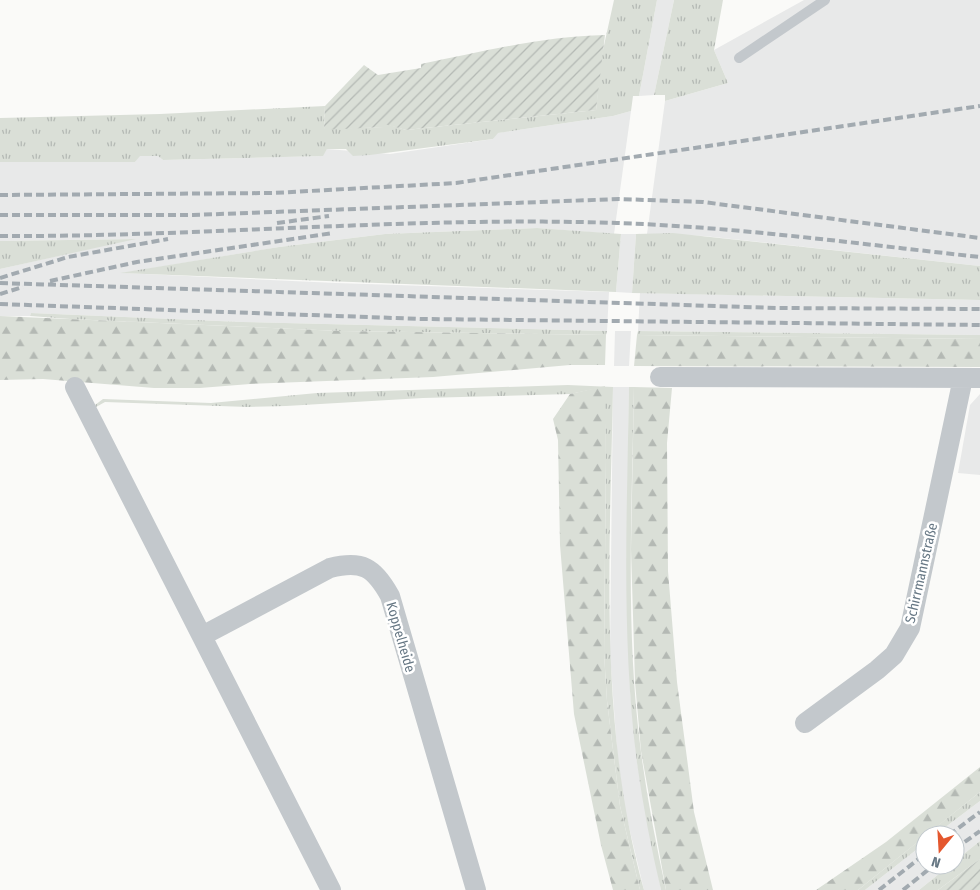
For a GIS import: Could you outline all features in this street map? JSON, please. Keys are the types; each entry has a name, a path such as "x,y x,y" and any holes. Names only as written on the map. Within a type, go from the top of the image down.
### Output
{"street":[{"name":"Schirrmannstraße","path":"660,377 971,378 910,628 894,655 805,722"},
{"path":"75,387 331,890"},
{"name":"Koppelheide","path":"202,636 330,568 345,564 360,565 372,570 390,596 476,890"}],"lane":[{"path":"739,58 824,0"}],"shaded area":[{"path":"657,0 674,0 654,95 639,96"},
{"path":"804,0 980,0 980,266 704,236 647,234 665,101 728,83 714,50"},
{"path":"631,111 614,234 537,228 385,234 279,247 123,273 336,283 609,292 607,331 242,322 31,313 30,316 0,316 0,269 132,239 0,241 0,162 135,162 139,156 158,156 163,160 322,156 327,149 390,154 493,139 497,133 613,116"},
{"path":"621,234 636,234 632,293 616,292"},
{"path":"640,293 980,300 980,335 638,331"},
{"path":"615,331 631,331 629,366 614,366"},
{"path":"613,387 629,387 627,549 630,690 637,762 661,890 644,890 624,806 617,751 610,653"},
{"path":"980,394 980,475 958,473 970,405"},
{"path":"980,801 980,841 965,853 965,825 948,825"},
{"path":"915,851 915,875 938,875 919,890 865,890"}],"green space":[{"path":"614,0 657,0 639,96 633,96 631,111 613,116 498,133 493,139 370,155 353,156 346,149 327,149 323,156 163,160 158,156 140,156 135,162 0,162 0,118 160,114 325,106 324,129 383,127 383,123 406,130 596,110 601,59"},
{"path":"674,0 723,0 714,50 728,83 665,101 665,95 654,95"},
{"path":"605,35 596,110 406,130 384,124 383,127 324,130 325,106 364,65 378,75 421,68 421,64 513,45 559,38"},
{"path":"537,228 621,234 616,292 120,273 279,247 385,234"},
{"path":"673,233 980,266 980,300 632,293 636,234"},
{"path":"136,239 0,269 0,241"},
{"path":"31,313 242,322 607,331 606,335 341,331 70,319 30,316"},
{"path":"0,316 341,331 606,335 605,365 570,365 433,377 250,384 200,388 154,388 43,379 0,380"},
{"path":"638,331 980,335 980,339 637,335"},
{"path":"637,335 980,339 980,367 634,366"},
{"path":"568,385 613,387 609,576 613,703 619,766 629,828 644,890 640,890 620,806 607,701 604,653 606,458 604,387 570,394 423,398 286,406 248,407 105,402 96,407 95,405 103,399 211,403 317,393"},
{"path":"605,386 604,653 607,701 620,806 640,890 613,890 601,845 574,714 560,545 558,440 553,419 570,394"},
{"path":"629,387 634,387 631,615 636,707 646,786 666,890 661,890 651,843 639,779 632,716 626,575"},
{"path":"634,387 672,388 667,443 668,571 677,682 694,812 713,890 666,890 641,751 635,682 631,549"},
{"path":"980,767 980,792 939,825 915,825 915,844 858,890 816,890 886,842"},
{"path":"980,792 980,801 948,825 939,825"},
{"path":"980,841 980,859 965,870 965,853"},
{"path":"915,844 915,851 865,890 858,890"},
{"path":"980,859 980,890 938,890 958,875 965,875 965,870"},
{"path":"938,875 958,875 938,890 919,890"}],"railway":[{"path":"0,195 273,193 456,183 980,106"},
{"path":"0,215 193,215 619,199 703,202 980,238"},
{"path":"277,223 329,216"},
{"path":"0,236 154,233 463,222 617,223 753,232 980,257"},
{"path":"50,281 137,262 333,233"},
{"path":"0,278 68,257 168,239"},
{"path":"0,283 777,308 980,309"},
{"path":"0,294 23,287"},
{"path":"0,304 423,319 980,325"},
{"path":"962,825 980,812"},
{"path":"965,842 980,831"},
{"path":"879,890 915,862"},
{"path":"903,890 922,875"}]}
